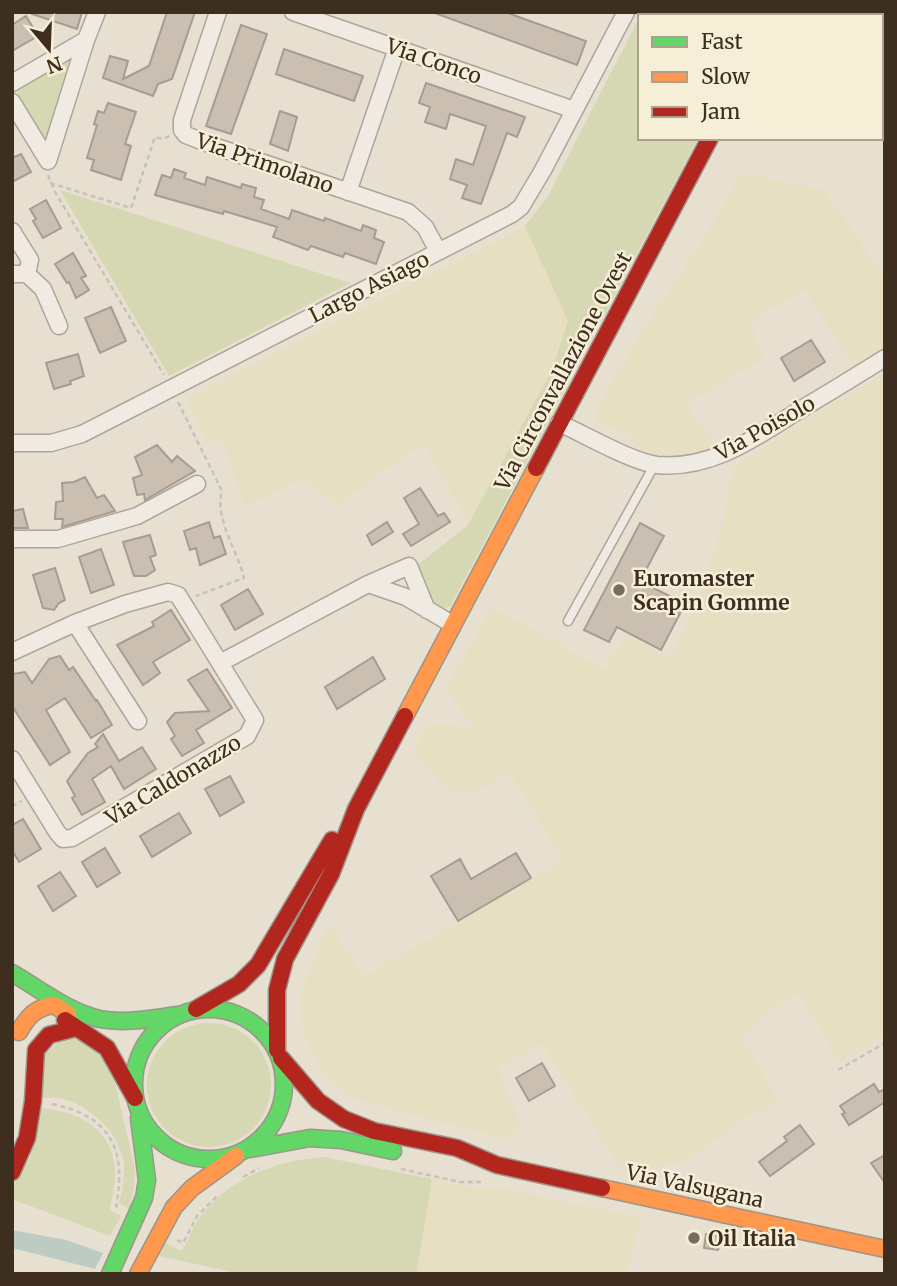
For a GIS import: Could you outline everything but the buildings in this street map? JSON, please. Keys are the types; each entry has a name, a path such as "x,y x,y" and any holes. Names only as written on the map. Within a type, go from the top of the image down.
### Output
{"main road":[{"name":"Via Circonvallazione Ovest","path":"138,1274 174,1207 192,1188 266,1133 280,1110 285,1084 279,1054 277,990 285,959 331,874 356,808 709,140"},
{"name":"Via Circonvallazione Ovest","path":"195,1010 239,984 258,965 316,864 356,808"},
{"path":"12,973 89,1016 119,1021 178,1015"},
{"path":"12,987 107,1048 153,1134 178,1152 193,1158 209,1159 243,1151"},
{"path":"32,1087 15,1025 44,1007 54,1005 81,1019 105,1019"},
{"name":"Via Circonvallazione Ovest","path":"110,1274 144,1198 147,1180 134,1079 140,1053 156,1031 178,1015 195,1010 234,1012 252,1021 266,1034 279,1054"},
{"path":"12,1172 27,1138 33,1101 34,1055 49,1035 76,1028"},
{"name":"Via Valsugana","path":"279,1054 318,1101 344,1119 374,1131 457,1148 497,1165"},
{"name":"Via Valsugana","path":"243,1151 299,1138 324,1138 449,1163 497,1165 885,1249"}],"street":[{"path":"12,102 48,161 97,12"},
{"name":"Via Primolano","path":"218,12 182,121 182,130 186,135 415,216 438,251"},
{"name":"Via Conco","path":"293,12 574,110"},
{"name":"Largo Asiago","path":"12,443 51,443 82,434 512,214 521,206 544,170 626,12"},
{"path":"12,83 86,40"},
{"name":"Via Primolano","path":"348,192 397,48"},
{"path":"12,231 30,260 20,274 43,289 59,326"},
{"name":"Via Poisolo","path":"559,423 639,460 655,464 689,464 718,457 746,443 885,358"},
{"path":"12,539 58,539 137,516 197,484"},
{"path":"220,663 368,584 409,566 426,610"},
{"path":"368,584 406,597 453,624"},
{"name":"Via Caldonazzo","path":"12,760 57,832 63,839 72,838 247,736 255,720 178,595 168,592 125,604 75,623"},
{"path":"12,652 75,623 138,721"}],"lane":[{"path":"568,621 655,464"}],"path":[{"path":"163,139 155,137 131,208 49,181 167,380"},
{"path":"176,398 222,491 222,513 244,578 191,598"},
{"path":"838,1070 885,1043"},
{"path":"45,1102 92,1117 108,1134 120,1167 116,1206 122,1210"},
{"path":"236,1181 267,1165"},
{"path":"399,1169 460,1182 492,1182"},
{"path":"169,1237 183,1243 197,1216 226,1188"}],"shaded area":[{"path":"740,173 825,190 885,279 885,350 856,369 804,290 750,321 764,359 685,403 718,451 670,459 643,450 630,442 632,436 594,421 595,413 637,339 714,221"},
{"path":"525,226 568,321 552,370 468,525 424,443 337,505 303,479 245,509 222,440 206,442 186,399"},
{"path":"885,371 885,1035 841,1063 800,997 790,996 747,1032 743,1040 780,1103 749,1116 689,1159 657,1167 626,1170 617,1164 542,1044 498,1068 521,1124 517,1133 506,1139 354,1099 322,1070 302,1027 299,1000 324,932 331,927 365,976 563,861 510,772 463,795 440,784 416,754 416,745 429,722 468,727 471,723 445,690 492,607 605,669 625,635 669,660 695,608 719,536 732,473 737,464 833,403 852,395"},
{"path":"432,1179 457,1186 500,1188 641,1217 627,1274 416,1274"},
{"path":"12,1230 66,1240 103,1253 95,1269 12,1248"}],"green space":[{"path":"642,12 764,12 763,14 641,14"},
{"path":"638,20 638,140 697,140 450,607 435,610 414,568 468,525 552,370 568,321 525,226 548,196"},
{"path":"76,54 47,140 43,139 16,90"},
{"path":"60,190 350,283 169,376"},
{"path":"209,1023 233,1027 253,1041 267,1061 271,1085 267,1109 253,1129 233,1143 209,1147 185,1143 165,1129 151,1109 147,1085 151,1061 165,1041 185,1027"},
{"path":"67,1035 98,1049 115,1082 135,1170 129,1209 119,1203 124,1179 121,1153 117,1142 103,1123 74,1103 60,1098 40,1098 39,1059"},
{"path":"40,1108 62,1111 80,1118 94,1127 105,1139 112,1153 115,1170 109,1210 121,1216 110,1236 12,1199 12,1187 30,1158"},
{"path":"324,1157 432,1179 416,1274 241,1274 159,1256 165,1243 182,1251 197,1221 211,1203 239,1182 289,1162"}],"traffic: fast":[{"path":"12,973 65,1006 88,1016 130,1021 178,1015"},
{"path":"209,1009 238,1014 262,1031 279,1055 284,1084 279,1113 262,1137 238,1154 209,1159 180,1154 156,1137 139,1113 134,1084 139,1055 156,1031 180,1014 209,1009"},
{"path":"110,1274 144,1198 147,1180 139,1118"},
{"path":"250,1149 310,1138 341,1140 393,1151"}],"traffic: slow":[{"path":"405,716 536,468"},
{"path":"19,1032 29,1017 42,1008 54,1005 68,1014"},
{"path":"138,1274 174,1207 192,1188 236,1156"},
{"path":"602,1188 885,1249"}],"traffic: jam":[{"path":"536,468 709,140"},
{"path":"277,1050 277,990 285,959 331,874 356,809 405,716"},
{"path":"196,1009 239,984 258,965 332,840"},
{"path":"65,1020 107,1048 135,1098"},
{"path":"12,1172 27,1138 33,1101 36,1050 49,1035 76,1028"},
{"path":"281,1058 318,1101 344,1119 374,1131 457,1148 497,1165 602,1188"}],"place":[{"name":"Euromaster Scapin Gomme","path":"619,590"},
{"name":"Oil Italia","path":"694,1238"}]}
